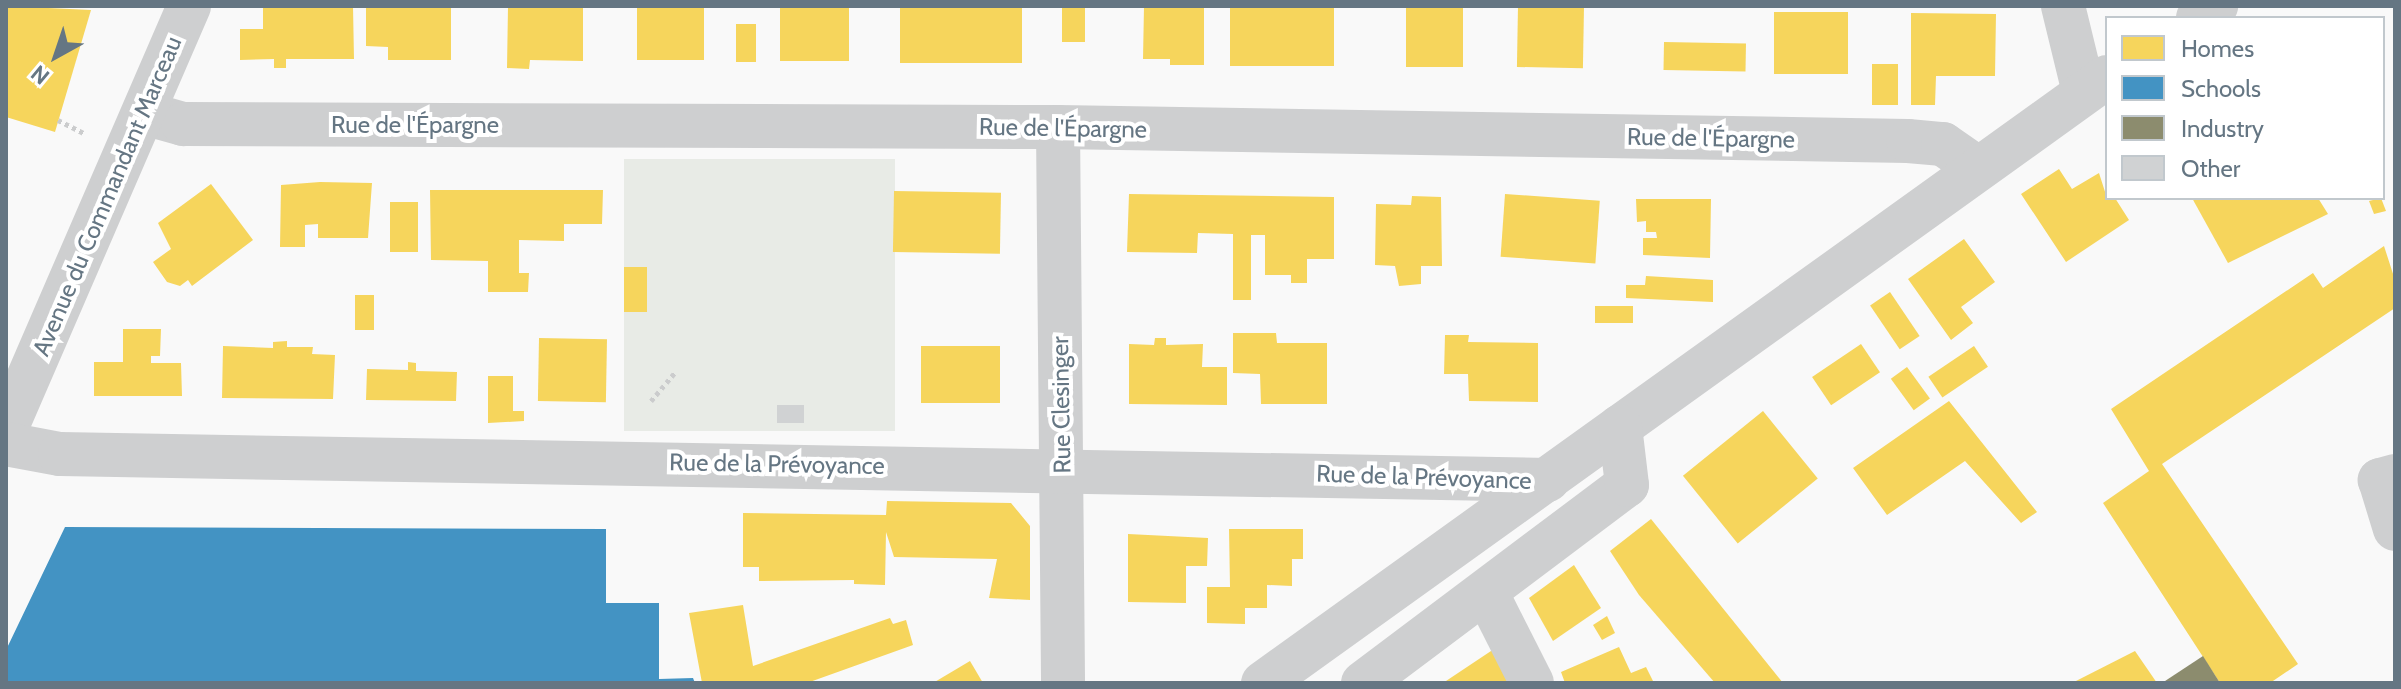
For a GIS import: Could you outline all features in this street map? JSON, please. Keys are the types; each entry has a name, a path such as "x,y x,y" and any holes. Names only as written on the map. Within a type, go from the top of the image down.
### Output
{"street":[{"name":"Avenue du Commandant Marceau","path":"6,429 189,6"},
{"path":"1263,683 1548,480 1976,167 2095,85 2063,6"},
{"name":"Rue de l'Épargne","path":"144,113 183,124 1058,127 1908,141 1943,144 1976,167"},
{"name":"Rue Clesinger","path":"1058,127 1063,683"},
{"path":"1363,683 1627,485 1620,426"},
{"name":"Rue de la Prévoyance","path":"6,444 75,455 1062,469 1548,480"},
{"path":"2388,478 2395,529"},
{"path":"1486,592 1532,683"}],"path":[{"path":"58,120 94,138"},
{"path":"651,401 675,372"}],"shaded area":[{"path":"624,159 895,159 895,431 624,431"}],"building: Homes":[{"path":"6,6 91,10 55,132 6,117"},
{"path":"263,6 353,6 354,59 286,59 286,68 274,68 274,59 240,60 240,29 263,29"},
{"path":"451,6 451,60 388,60 388,47 366,46 366,8"},
{"path":"508,6 583,6 583,61 530,60 529,69 507,68"},
{"path":"637,6 704,6 704,60 637,60"},
{"path":"780,6 849,6 849,61 780,61"},
{"path":"900,6 1022,6 1022,63 900,63"},
{"path":"1062,6 1085,6 1085,42 1062,42"},
{"path":"1144,6 1204,6 1204,65 1170,65 1170,59 1143,59"},
{"path":"1230,6 1334,6 1334,66 1230,66"},
{"path":"1406,6 1463,6 1463,67 1406,67"},
{"path":"1518,6 1584,7 1583,68 1517,67"},
{"path":"1774,12 1848,12 1848,74 1774,74"},
{"path":"1911,13 1996,14 1995,76 1936,76 1935,105 1911,105"},
{"path":"736,24 756,24 756,62 736,62"},
{"path":"1664,42 1746,43 1745,71 1664,70"},
{"path":"1872,64 1898,64 1898,105 1872,105"},
{"path":"2059,169 2072,189 2099,173 2105,200 2116,200 2129,220 2066,262 2021,194"},
{"path":"372,183 368,238 318,238 318,224 305,225 305,247 280,247 281,185"},
{"path":"211,184 253,240 192,286 188,280 180,286 167,282 153,262 171,249 158,223"},
{"path":"430,190 603,190 602,224 564,224 564,241 519,240 519,273 529,273 528,292 488,292 488,261 431,260"},
{"path":"894,191 1001,193 1000,254 893,252"},
{"path":"1129,194 1334,197 1334,259 1307,259 1307,283 1291,283 1291,275 1265,275 1265,235 1251,235 1251,300 1233,300 1233,234 1198,233 1197,253 1127,252"},
{"path":"1505,194 1600,201 1595,263 1501,257"},
{"path":"1412,196 1441,197 1442,266 1421,266 1421,284 1399,286 1395,266 1375,265 1376,204 1411,205"},
{"path":"1636,199 1711,199 1710,258 1643,255 1643,238 1657,238 1656,232 1646,232 1646,221 1637,222"},
{"path":"2193,200 2319,200 2328,214 2228,263"},
{"path":"2382,200 2386,211 2374,214 2369,201"},
{"path":"390,202 418,202 418,252 390,252"},
{"path":"1964,239 1995,282 1961,307 1973,323 1951,340 1908,279"},
{"path":"2384,246 2395,280 2395,308 2162,464 2298,664 2270,683 2220,683 2103,503 2149,471 2111,409 2313,273 2323,288"},
{"path":"624,267 647,267 647,312 624,312"},
{"path":"1646,276 1713,280 1713,302 1626,298 1626,285 1645,285"},
{"path":"1890,292 1920,336 1900,349 1870,305"},
{"path":"355,295 374,295 374,330 355,330"},
{"path":"1595,306 1633,306 1633,323 1595,323"},
{"path":"123,329 161,329 160,356 151,356 151,363 181,363 182,396 94,396 94,362 123,362"},
{"path":"1233,333 1276,333 1277,343 1327,343 1327,404 1261,404 1260,374 1233,373"},
{"path":"1445,335 1469,335 1468,342 1538,343 1538,402 1469,401 1468,374 1444,374"},
{"path":"539,338 607,339 606,402 538,401"},
{"path":"1155,338 1166,338 1166,345 1203,344 1202,367 1227,367 1227,405 1129,404 1129,344 1154,345"},
{"path":"287,341 287,347 313,347 312,354 335,355 333,399 222,398 223,346 273,348 273,342"},
{"path":"1861,344 1880,372 1831,405 1812,377"},
{"path":"921,346 1000,346 1000,403 921,403"},
{"path":"1974,346 1988,367 1942,397 1928,377"},
{"path":"408,362 416,363 416,371 457,372 456,401 366,400 367,369 408,370"},
{"path":"1907,367 1930,399 1914,410 1891,379"},
{"path":"488,376 513,376 513,411 524,411 524,421 488,423"},
{"path":"1949,401 2037,512 2021,523 1965,461 1887,515 1853,468"},
{"path":"1763,411 1818,479 1738,543 1683,476"},
{"path":"887,501 1011,503 1030,526 1030,600 989,598 997,559 894,557 886,532 885,585 854,584 854,580 759,581 759,567 743,567 743,513 886,515"},
{"path":"1651,519 1783,683 1715,683 1639,595 1610,551"},
{"path":"1229,529 1303,529 1303,559 1292,559 1292,586 1267,585 1267,608 1245,608 1245,624 1207,623 1207,587 1230,587"},
{"path":"1128,534 1208,538 1207,566 1186,566 1186,603 1128,602"},
{"path":"1574,565 1601,608 1553,641 1529,598"},
{"path":"743,605 753,666 890,618 893,624 906,620 913,645 807,683 702,683 689,613"},
{"path":"1607,616 1615,633 1602,640 1593,625"},
{"path":"1619,647 1631,673 1646,667 1654,683 1565,683 1561,672"},
{"path":"1494,649 1517,683 1443,683"},
{"path":"2135,651 2157,683 2072,683"},
{"path":"970,661 983,683 933,683"}],"building: Schools":[{"path":"65,527 606,529 606,603 659,603 659,679 693,678 695,683 6,683 6,650"}],"building: Industry":[{"path":"2203,656 2220,683 2162,683"}],"building: Other":[{"path":"777,405 804,405 804,423 777,423"}]}
